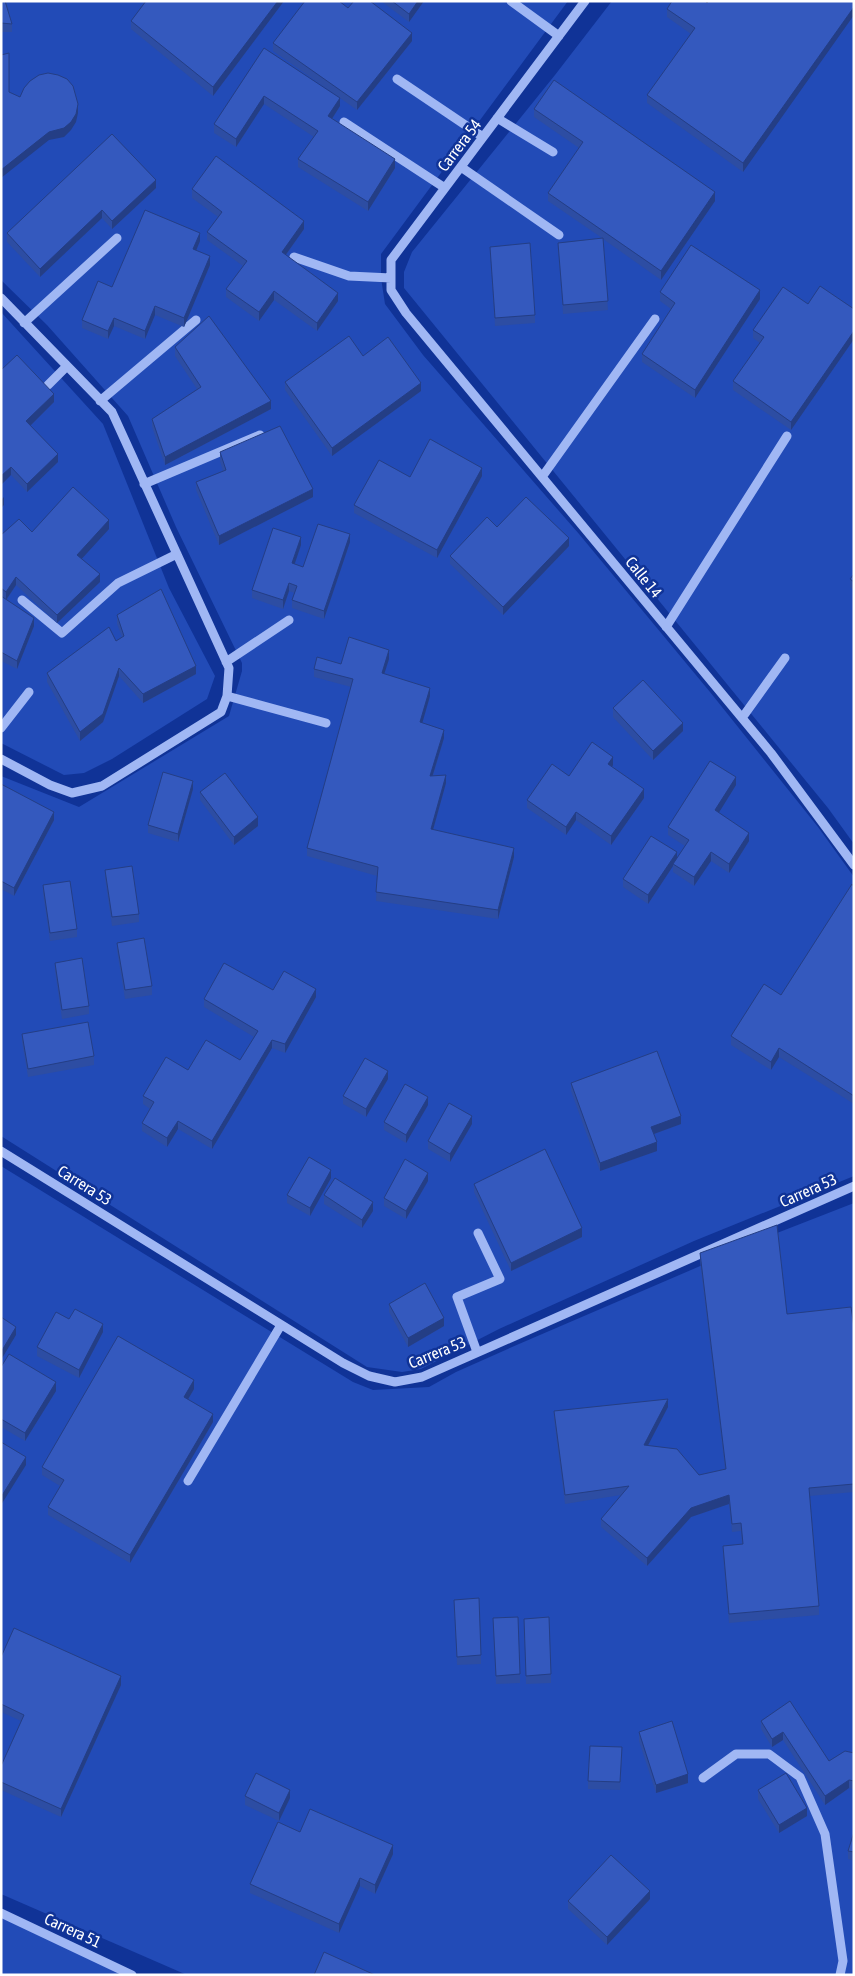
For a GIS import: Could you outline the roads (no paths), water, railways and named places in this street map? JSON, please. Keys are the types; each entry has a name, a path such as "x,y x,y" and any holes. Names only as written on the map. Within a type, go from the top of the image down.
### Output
{"street":[{"path":"511,1 559,36"},
{"name":"Carrera 54","path":"406,314 391,290 391,260 585,1"},
{"path":"397,79 483,137"},
{"path":"497,118 554,152"},
{"path":"344,122 445,188"},
{"path":"461,167 559,235"},
{"path":"24,322 117,238"},
{"path":"294,258 349,276 391,278"},
{"path":"1,298 112,412 229,668 228,696 221,712 102,786 72,793 50,785 1,759"},
{"name":"Calle 14","path":"406,314 771,753 854,865"},
{"path":"542,477 655,319"},
{"path":"100,401 196,320"},
{"path":"48,385 66,366"},
{"path":"144,484 267,432"},
{"path":"666,627 786,436"},
{"path":"22,600 62,632 118,582 177,554"},
{"path":"226,662 289,620"},
{"path":"742,718 785,658"},
{"path":"1,728 29,692"},
{"path":"228,696 326,723"},
{"name":"Carrera 53","path":"1,1151 343,1363 369,1376 395,1382 422,1377 854,1186"},
{"path":"477,1352 457,1297 500,1279 478,1233"},
{"path":"188,1481 281,1325"},
{"path":"703,1778 736,1754 769,1754 800,1777 825,1834 843,1961 840,1975"},
{"name":"Carrera 51","path":"1,1913 132,1975"}]}
